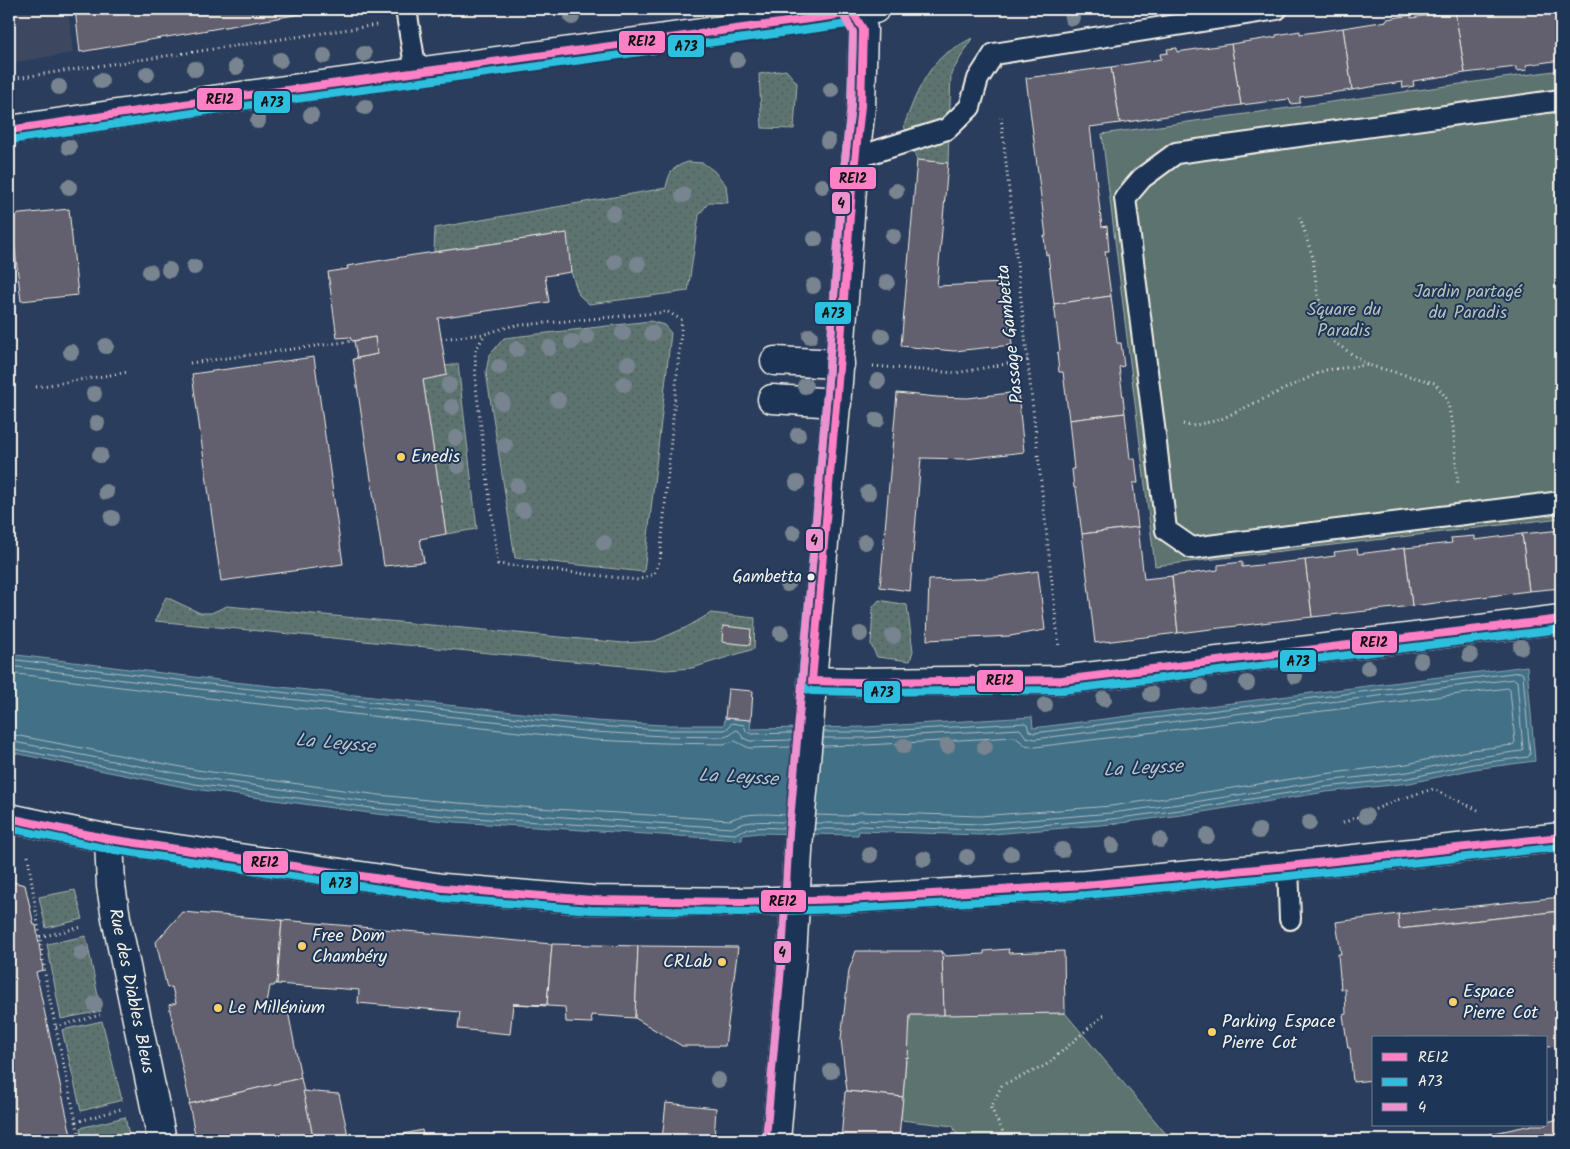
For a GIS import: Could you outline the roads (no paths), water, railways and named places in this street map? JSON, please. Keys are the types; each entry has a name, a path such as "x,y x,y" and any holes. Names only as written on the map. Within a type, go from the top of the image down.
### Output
{"main road":[{"path":"9,130 864,11 861,106 855,158 840,364 799,834 791,974 776,1140"},
{"path":"775,361 840,364"},
{"path":"772,398 836,403"},
{"path":"812,681 1062,680 1561,619"},
{"path":"16,819 109,839 443,888 591,900 741,902 847,899 1085,885 1561,837"},
{"name":"Rue des Diables Bleus","path":"109,839 111,886 116,918 162,1140"}],"lane":[{"path":"855,158 947,129 970,107 978,79 994,54 1277,9"},
{"path":"407,15 416,72"},
{"path":"1561,100 1176,153 1142,178 1125,198 1166,530 1192,548 1561,502"},
{"path":"1288,866 1290,919"}],"water":[{"name":"La Leysse","path":"9,654 234,682 595,721 663,725 724,725 725,718 751,720 750,729 865,727 1032,717 1033,728 1527,666 1535,761 1474,769 1410,783 1326,792 1196,813 1112,824 980,835 859,831 858,835 759,833 742,835 742,840 455,822 377,814 194,789 9,752"}],"place":[{"name":"Enedis","path":"401,457"},
{"name":"Gambetta","path":"811,577"},
{"name":"Free Dom Chambéry","path":"302,946"},
{"name":"CRLab","path":"722,962"},
{"name":"Espace Pierre Cot","path":"1453,1002"},
{"name":"Le Millénium","path":"218,1008"},
{"name":"Parking Espace Pierre Cot","path":"1212,1032"}],"park label":[{"name":"Jardin partagé du Paradis","path":"1468,302"},
{"name":"Square du Paradis","path":"1344,320"}]}
